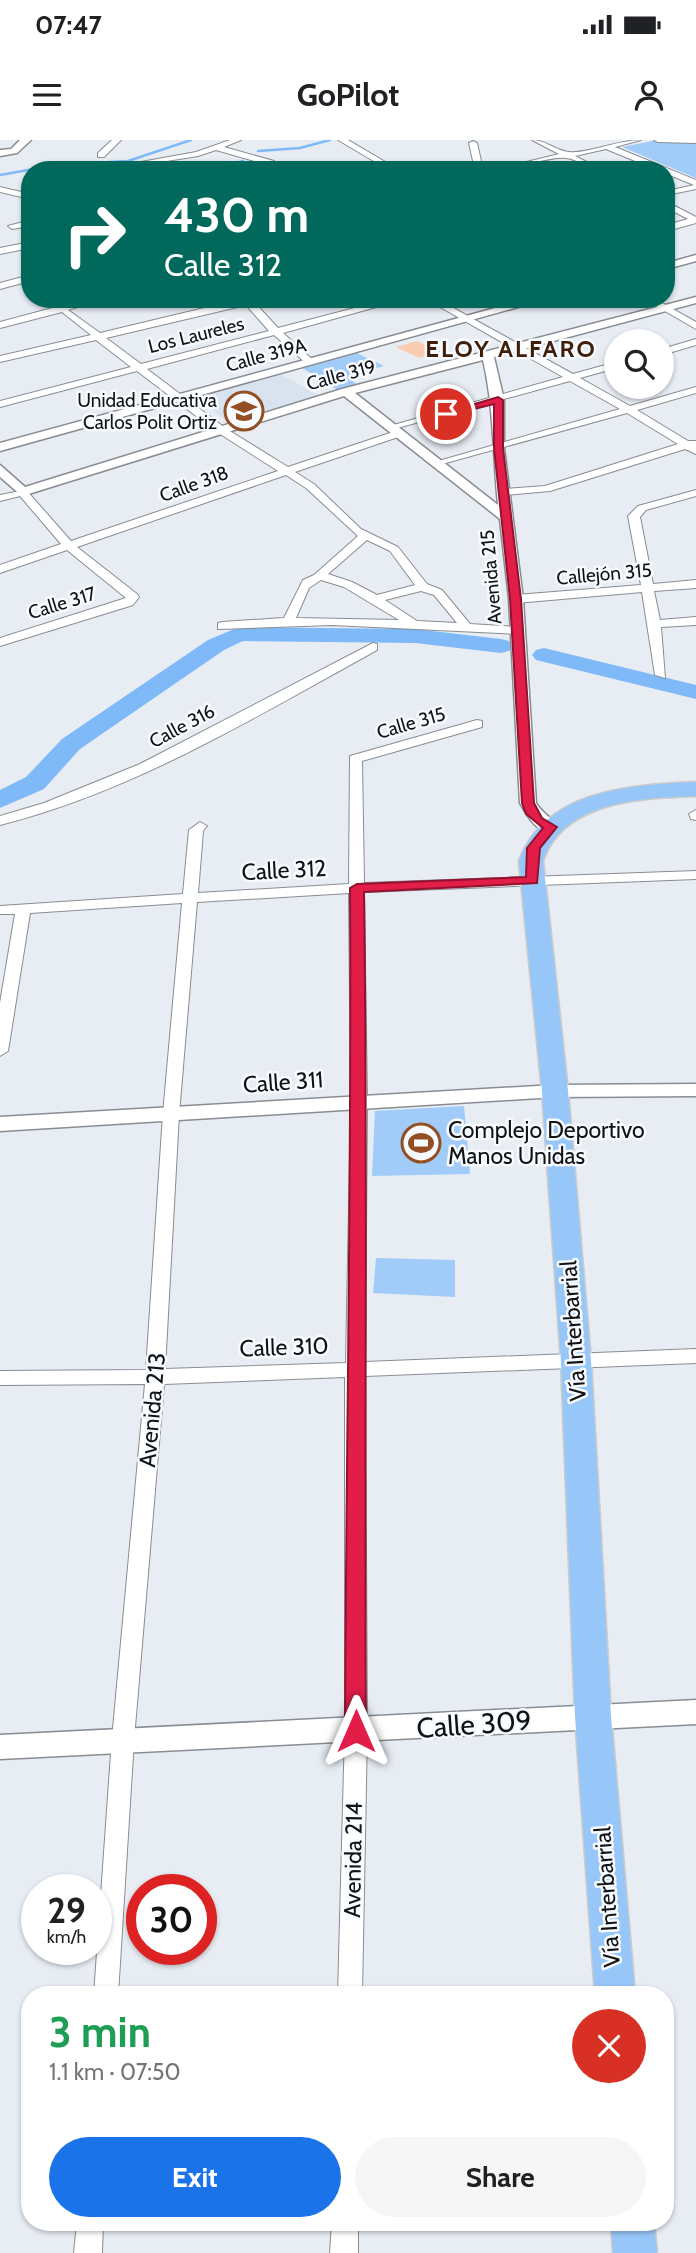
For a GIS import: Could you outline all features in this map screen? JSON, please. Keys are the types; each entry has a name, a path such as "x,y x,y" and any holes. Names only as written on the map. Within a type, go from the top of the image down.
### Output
{"main road":[{"path":"550,827 590,806 632,793 696,789"},
{"name":"Vía Interbarrial","path":"550,827 533,848 532,880 555,1091 576,1361 593,1717 614,1986"},
{"path":"633,2231 635,2253"}],"street":[{"path":"1,153 16,140"},
{"path":"1,153 14,151 26,140"},
{"path":"102,155 117,140"},
{"path":"149,161 218,148 237,140"},
{"path":"342,140 379,161"},
{"path":"537,140 580,161"},
{"path":"540,161 637,140"},
{"path":"658,140 696,141"},
{"path":"473,144 478,161"},
{"path":"606,145 646,161"},
{"path":"218,148 267,161"},
{"path":"675,174 696,185"},
{"path":"675,191 696,185"},
{"path":"0,190 21,195"},
{"path":"675,209 696,220"},
{"path":"675,226 696,220"},
{"path":"12,226 21,224"},
{"path":"0,251 21,247"},
{"path":"675,265 696,258"},
{"path":"0,286 21,280"},
{"name":"Calle 319","path":"675,306 696,300"},
{"path":"0,325 64,308"},
{"path":"0,359 219,308"},
{"path":"254,308 276,332 310,362"},
{"name":"Los Laureles","path":"0,404 367,308"},
{"path":"446,308 693,446"},
{"name":"Calle 319A","path":"0,447 507,308"},
{"name":"Calle 319","path":"0,498 346,392 668,308"},
{"path":"665,309 696,326"},
{"path":"66,312 221,430 310,486 365,536 394,549 422,586"},
{"path":"674,348 696,342"},
{"path":"488,357 498,400 498,448 508,519"},
{"name":"Calle 318","path":"0,569 70,547 397,430 604,368"},
{"path":"439,464 696,390"},
{"name":"Avenida 215","path":"346,392 508,519 516,599 528,803 530,811 538,820 550,827"},
{"path":"504,492 546,489 693,446"},
{"path":"0,469 70,547"},
{"path":"661,675 656,624 646,589 634,516 642,508 696,493"},
{"path":"288,622 307,583 320,576 365,536"},
{"name":"Calle 317","path":"0,642 129,602 133,597 70,547"},
{"path":"320,576 332,578 376,599 414,625"},
{"name":"Callejón 315","path":"516,599 696,584"},
{"path":"376,599 422,586 439,590 467,628"},
{"path":"656,624 696,621"},
{"path":"222,626 288,622 517,631"},
{"name":"Calle 316","path":"0,821 95,790 142,769 373,647"},
{"name":"Calle 315","path":"355,759 477,724"},
{"name":"Avenida 214","path":"350,1986 356,1731 355,1368 359,1102 355,759"},
{"name":"Avenida 213","path":"107,1986 123,1739 155,1377 171,1114 196,830 200,825"},
{"name":"Calle 312","path":"0,910 357,888 696,875"},
{"path":"0,1051 23,910"},
{"name":"Calle 311","path":"0,1124 555,1091 696,1090"},
{"name":"Calle 310","path":"0,1378 155,1377 696,1356"},
{"name":"Calle 309","path":"0,1747 696,1712"},
{"path":"88,2253 89,2231"},
{"path":"345,2231 345,2253"}],"shaded area":[{"path":"652,141 696,142 696,178 675,169 675,161 655,161 622,147"},
{"path":"357,353 384,366 347,377 361,387 341,392 302,368"},
{"name":"Unidad Educativa Carlos Polit Ortiz","path":"280,374 321,397 232,424 197,399"},
{"name":"Complejo Deportivo Manos Unidas","path":"464,1106 470,1174 372,1176 375,1111"},
{"path":"376,1258 455,1260 455,1297 373,1293"}],"building":[{"path":"417,341 441,352 419,358 396,347"}],"waterway":[{"path":"128,161 191,140"},
{"path":"258,151 300,148 330,140"},
{"path":"0,175 21,171"},
{"path":"0,800 35,783 71,744 216,645 239,634 415,636 501,646"},
{"path":"544,655 670,688 696,692"}],"place":[{"name":"Unidad Educativa Carlos Polit Ortiz","path":"244,411"},
{"name":"Complejo Deportivo Manos Unidas","path":"421,1143"}],"district":[{"name":"ELOY ALFARO","path":"511,348"}],"route":[{"path":"356,1731 355,1368 359,1102 357,888 532,880 533,848 550,827 538,820 530,811 528,803 516,599 498,448 498,400 446,414"}]}
